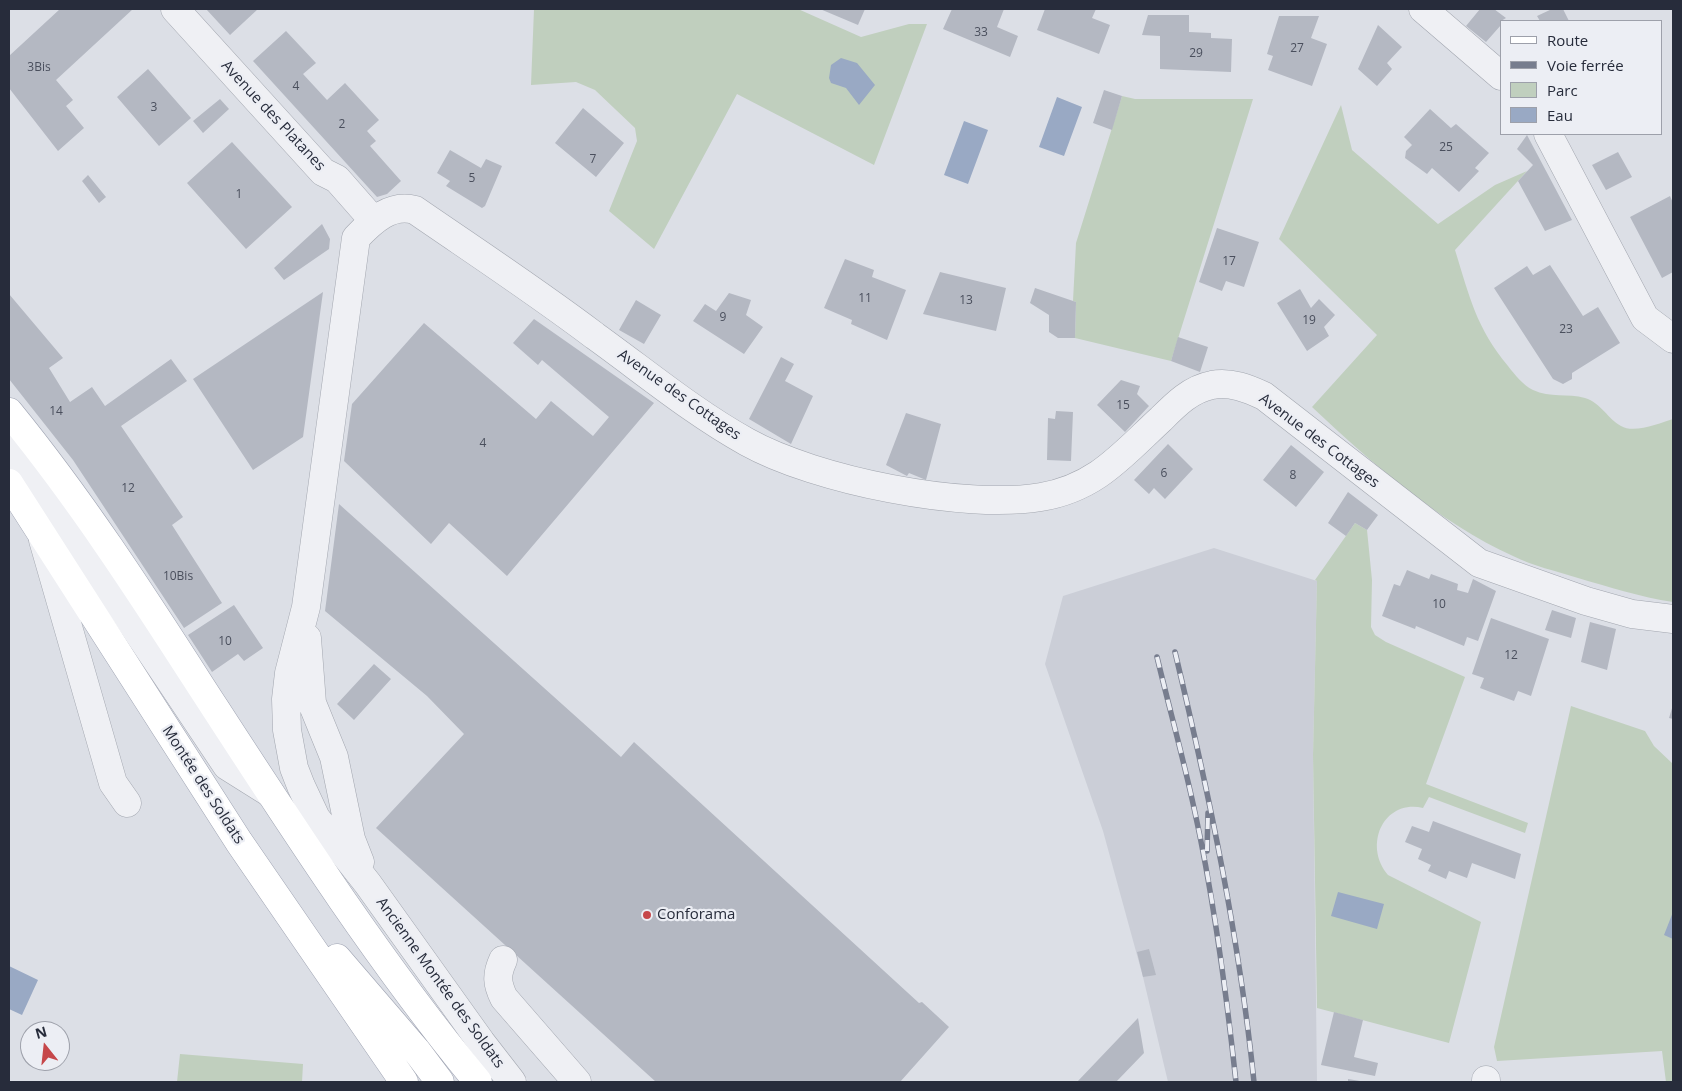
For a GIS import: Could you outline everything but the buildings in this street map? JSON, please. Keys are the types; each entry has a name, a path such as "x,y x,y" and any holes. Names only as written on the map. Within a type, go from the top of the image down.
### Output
{"main road":[{"path":"9,412 68,488 143,596 316,862 437,1033 478,1082"},
{"name":"Montée des Soldats","path":"9,483 239,842 404,1082"},
{"path":"239,842 416,1050 440,1082"},
{"path":"316,862 416,1050"}],"street":[{"name":"Avenue des Platanes","path":"176,9 323,172 337,179 373,220"},
{"path":"1423,9 1500,75"},
{"path":"1549,135 1645,318 1673,339"},
{"name":"Avenue des Cottages","path":"306,607 356,238 373,220 396,208 416,210 578,323 712,421 748,443 788,461 844,479 928,494 988,500 1040,498 1078,488 1106,471 1185,396 1214,384 1243,387 1264,396 1479,563 1586,601 1632,614 1673,619"},
{"path":"9,448 50,502 227,766 270,793"},
{"path":"40,529 113,783 127,804"},
{"name":"Ancienne Montée des Soldats","path":"306,607 289,673 286,699 287,730 294,768 301,786 316,818 368,884 481,1042 512,1082"},
{"name":"Ancienne Montée des Soldats","path":"306,607 307,657 312,702 334,757 351,839 368,884"},
{"path":"150,653 187,761"},
{"path":"504,960 499,969 497,984 504,998 576,1082"}],"shaded area":[{"path":"1214,548 1317,581 1313,755 1317,1082 1168,1082 1143,977 1103,831 1045,664 1063,596"}],"green space":[{"path":"534,9 798,9 861,37 909,24 927,24 874,165 737,94 654,249 609,211 637,141 635,128 595,90 576,82 531,85"},
{"path":"1122,96 1135,99 1253,99 1171,361 1075,338 1076,302 1073,301 1076,243"},
{"path":"1341,105 1352,150 1438,224 1495,185 1527,171 1455,250 1470,298 1481,325 1497,352 1516,376 1529,388 1546,394 1591,400 1616,423 1626,428 1647,427 1673,419 1673,602 1625,592 1545,568 1521,560 1486,542 1459,527 1407,490 1312,407 1377,335 1279,239"},
{"path":"1355,523 1367,530 1372,580 1371,627 1375,635 1386,642 1465,677 1426,784 1528,823 1525,833 1429,797 1423,808 1409,807 1397,811 1381,827 1377,851 1388,875 1481,922 1449,1043 1317,1008 1313,755 1317,581 1315,580"},
{"path":"1571,706 1645,731 1654,746 1673,764 1673,1082 1666,1082 1662,1051 1497,1061 1494,1047"},
{"path":"180,1054 303,1064 302,1082 177,1082"}],"water":[{"path":"841,58 857,63 875,85 859,105 846,88 831,83 829,78 831,65"},
{"path":"1057,97 1082,107 1064,156 1039,147"},
{"path":"964,121 988,130 968,184 944,175"},
{"path":"1338,892 1384,904 1377,929 1331,916"},
{"path":"1673,912 1673,939 1664,935"},
{"path":"9,966 38,980 22,1015 9,1009"}],"railway":[{"path":"1175,652 1222,866 1240,973 1254,1082"},
{"path":"1157,657 1190,789 1208,876 1224,979 1236,1082"},
{"path":"1207,851 1208,813"}],"place":[{"name":"Conforama","path":"647,915"}]}
